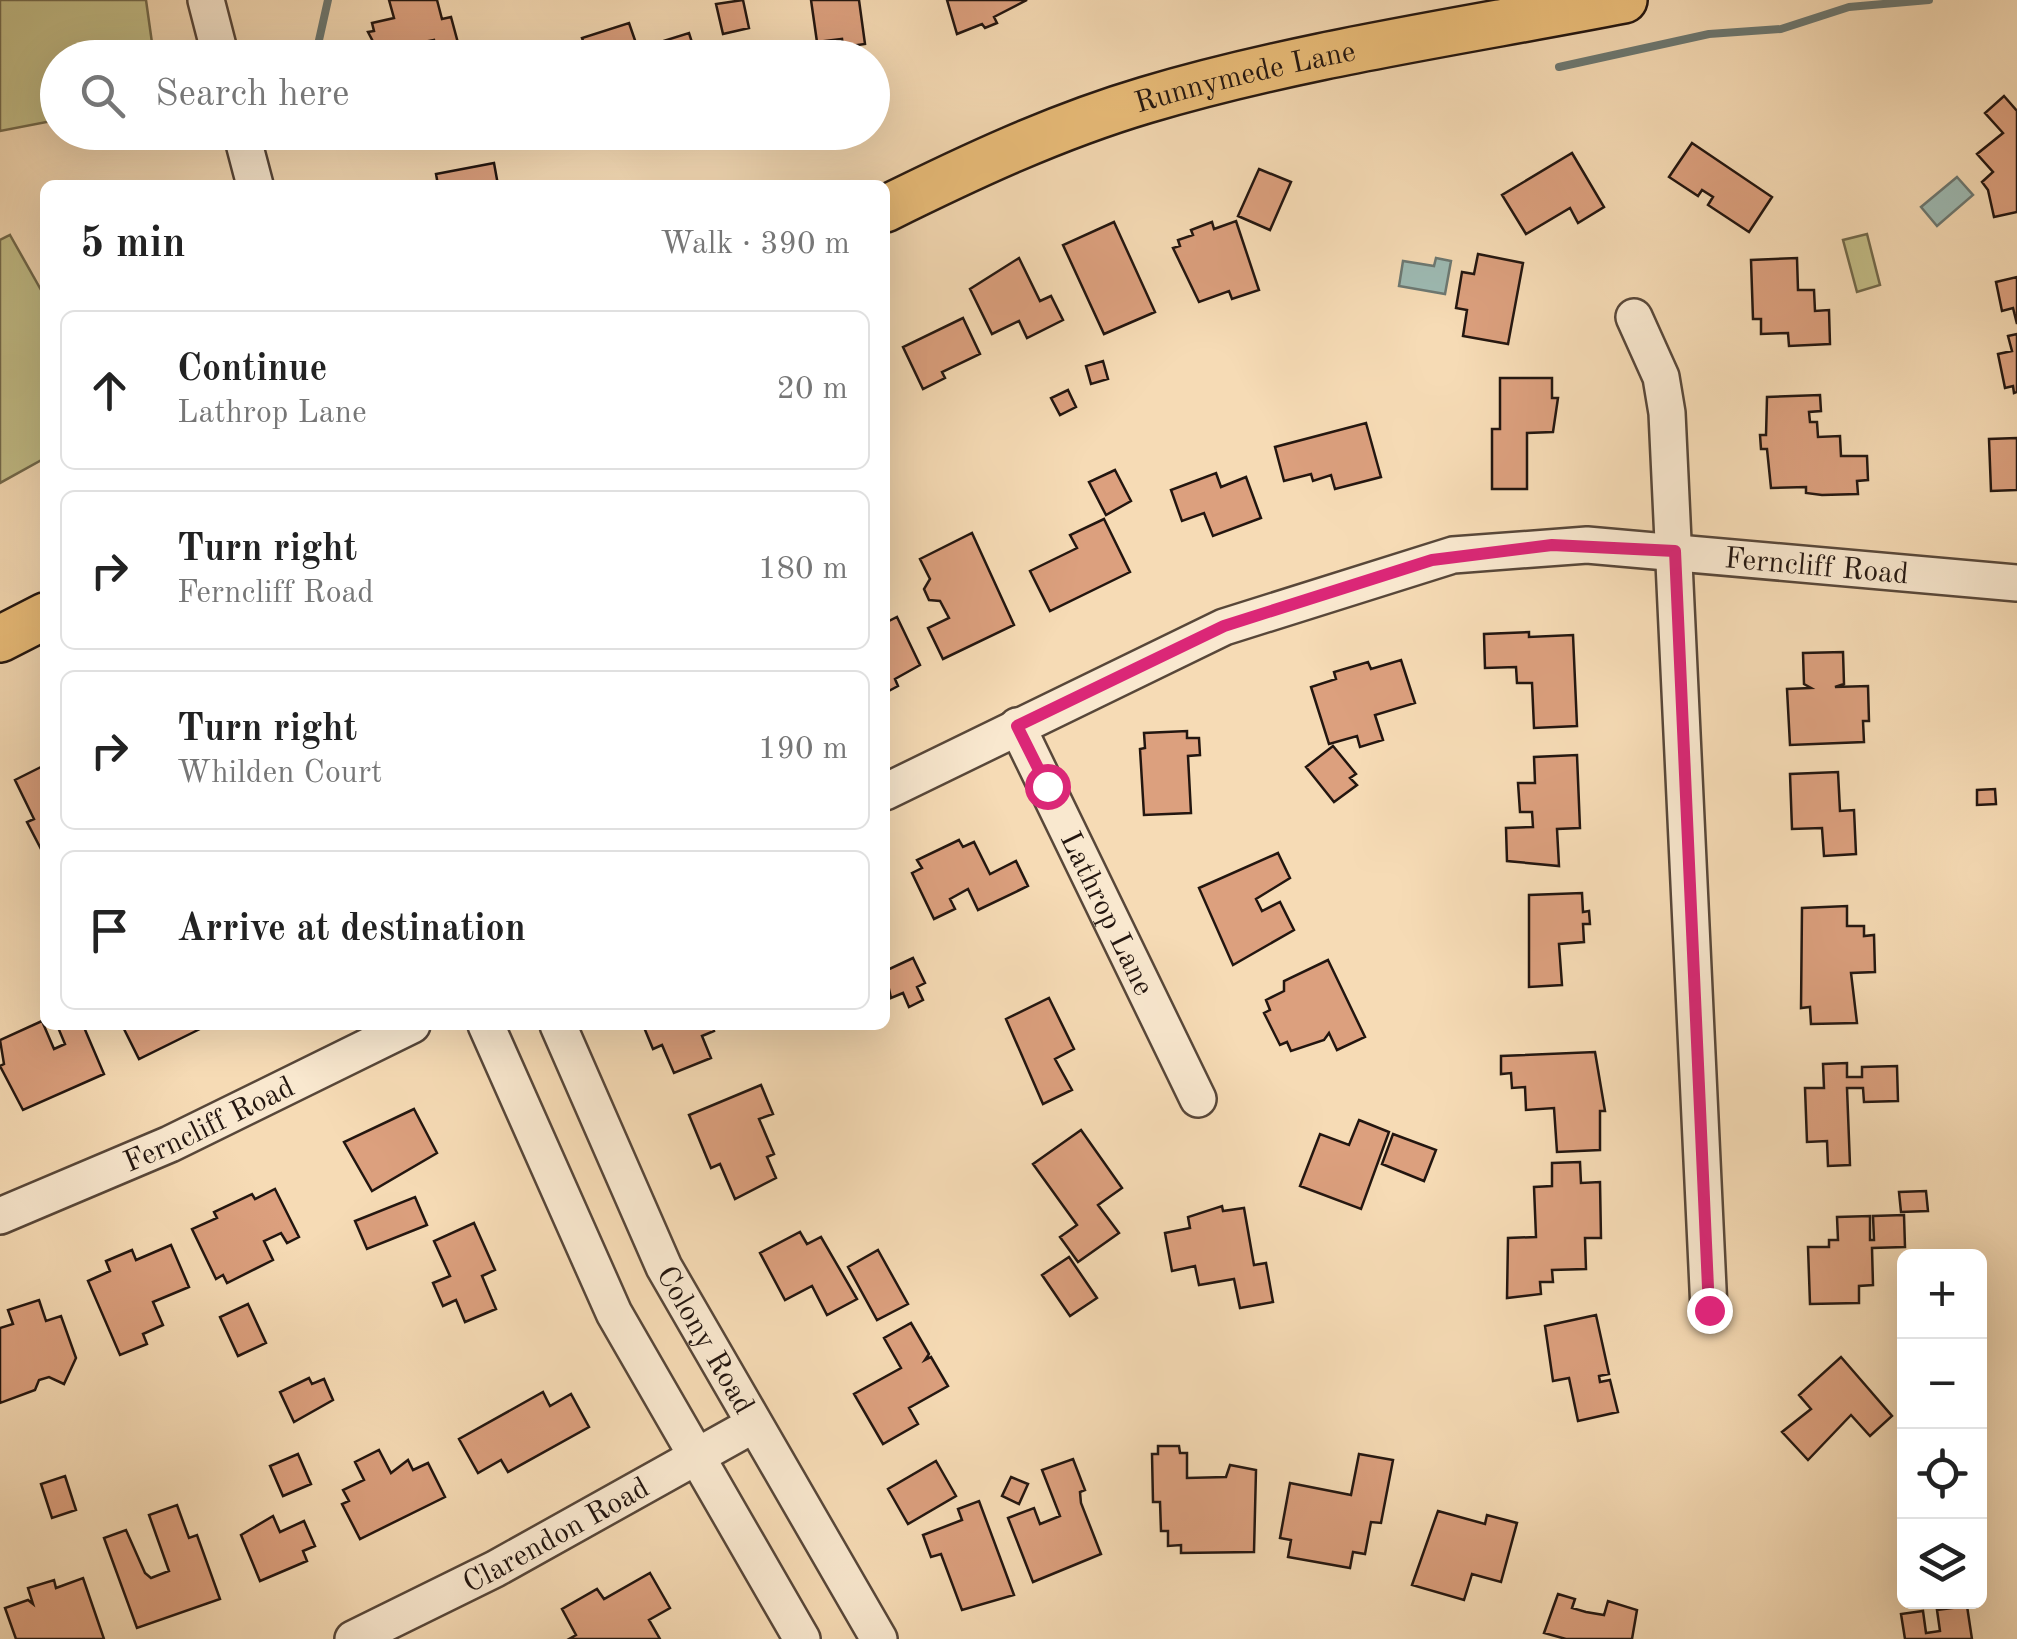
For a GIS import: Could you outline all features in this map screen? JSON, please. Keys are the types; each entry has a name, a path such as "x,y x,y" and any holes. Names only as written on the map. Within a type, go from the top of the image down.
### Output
{"main road":[{"name":"Runnymede Lane","path":"890,206 1028,142 1144,100 1533,8 1624,0"},
{"path":"0,639 40,619"}],"street":[{"path":"206,0 216,40"},
{"path":"245,150 253,180"},
{"path":"1634,318 1665,391 1709,1310"},
{"name":"Ferncliff Road","path":"890,790 1224,626 1432,560 1552,545 1675,551 2017,583"},
{"name":"Lathrop Lane","path":"1017,726 1198,1099"},
{"name":"Ferncliff Road","path":"0,1216 149,1154 402,1030"},
{"path":"488,1030 585,1254 694,1457 802,1639"},
{"name":"Colony Road","path":"560,1030 664,1267 879,1639"},
{"name":"Clarendon Road","path":"353,1639 481,1576 753,1425"}],"shaded area":[{"path":"0,0 146,0 152,40 40,40 40,123 0,131"},
{"path":"1867,234 1880,285 1857,292 1843,240"},
{"path":"10,235 40,288 40,461 0,483 0,240"}],"water":[{"path":"1957,177 1973,195 1937,226 1921,207"},
{"path":"1436,258 1451,261 1445,294 1399,286 1403,261 1434,266"}],"building":[{"path":"389,0 437,0 442,19 451,17 457,40 372,40 368,32 374,31 372,23 394,18"},
{"path":"743,0 749,28 723,34 716,4"},
{"path":"811,0 859,0 864,40 817,40"},
{"path":"947,0 1027,0 994,17 997,23 985,28 982,24 957,34"},
{"path":"629,23 635,40 583,40"},
{"path":"689,33 691,40 667,40"},
{"path":"2004,96 2017,111 2017,212 1994,217 1988,190 1982,182 1993,172 1977,154 2003,133 1985,113"},
{"path":"1692,143 1772,197 1749,232 1708,205 1713,197 1702,190 1698,196 1669,177"},
{"path":"1572,153 1604,207 1578,223 1570,208 1526,234 1502,195"},
{"path":"494,163 497,180 437,180 436,174"},
{"path":"1259,169 1291,182 1270,230 1238,216"},
{"path":"1236,221 1259,290 1232,299 1229,291 1199,302 1173,248 1180,246 1178,240 1193,235 1191,230 1212,222 1214,229"},
{"path":"1114,222 1155,312 1104,334 1063,245"},
{"path":"1478,254 1523,263 1508,344 1463,336 1467,310 1456,308 1462,272 1474,274"},
{"path":"1019,258 1040,301 1051,296 1063,320 1027,338 1019,321 992,334 970,289"},
{"path":"1797,258 1798,290 1814,290 1815,311 1829,310 1830,344 1789,346 1788,333 1761,334 1761,319 1753,319 1751,260"},
{"path":"2017,277 2017,324 2013,308 2002,311 1996,282"},
{"path":"963,318 980,354 942,372 945,378 923,389 903,347"},
{"path":"2017,334 2014,393 2013,386 2005,388 1998,354 2012,351 2008,336"},
{"path":"1103,361 1108,379 1091,384 1086,366"},
{"path":"1500,378 1552,378 1552,398 1558,398 1553,432 1527,433 1527,489 1492,489 1492,429 1500,429"},
{"path":"1068,390 1076,407 1060,415 1051,398"},
{"path":"1820,395 1821,411 1809,412 1810,422 1817,422 1818,437 1840,436 1841,456 1867,456 1868,480 1857,481 1858,494 1822,495 1806,493 1806,487 1771,488 1767,449 1761,449 1760,435 1766,435 1767,397"},
{"path":"1366,423 1381,477 1335,489 1331,475 1313,481 1311,474 1284,481 1275,447"},
{"path":"2017,438 2017,490 1991,491 1989,439"},
{"path":"1115,470 1131,501 1106,515 1089,482"},
{"path":"1216,473 1221,487 1246,477 1261,518 1213,536 1204,513 1182,521 1171,490"},
{"path":"1104,519 1130,572 1050,611 1030,571 1077,548 1070,535"},
{"path":"972,533 1014,625 943,659 928,628 949,618 940,601 929,600 924,589 930,579 920,559"},
{"path":"897,617 920,665 895,679 898,686 890,690 890,620"},
{"path":"1529,632 1529,637 1573,635 1577,726 1534,728 1532,683 1517,683 1516,667 1485,668 1484,634"},
{"path":"1843,652 1844,684 1835,687 1868,686 1869,721 1863,721 1864,742 1790,745 1787,689 1811,688 1804,684 1803,653"},
{"path":"1401,660 1415,703 1375,715 1383,740 1360,747 1357,736 1329,744 1311,687 1336,679 1334,672 1368,662 1371,669"},
{"path":"1187,731 1187,738 1199,738 1200,755 1188,756 1191,813 1144,815 1140,749 1145,748 1144,733"},
{"path":"1333,746 1356,774 1350,778 1357,785 1334,802 1306,767"},
{"path":"1577,755 1580,828 1557,829 1559,866 1507,861 1506,828 1533,827 1532,812 1520,812 1518,783 1535,783 1534,757"},
{"path":"40,768 40,847 27,822 34,819 15,780"},
{"path":"1838,772 1840,811 1854,810 1856,854 1824,856 1822,828 1792,829 1790,774"},
{"path":"1995,789 1996,804 1977,805 1977,790"},
{"path":"959,840 963,847 974,842 990,874 1016,861 1028,886 978,910 968,889 950,899 955,909 934,919 912,873 922,868 917,860"},
{"path":"1278,853 1290,878 1256,899 1262,911 1280,902 1294,930 1233,965 1199,888"},
{"path":"1582,893 1583,912 1589,911 1590,924 1583,924 1584,942 1559,944 1562,985 1529,987 1529,895"},
{"path":"1847,906 1847,926 1864,926 1864,936 1874,935 1875,972 1851,973 1857,1023 1811,1024 1810,1007 1801,1008 1802,908"},
{"path":"913,958 925,983 917,987 923,1000 909,1007 903,993 891,998 890,969"},
{"path":"1328,960 1365,1037 1337,1050 1329,1033 1324,1040 1291,1051 1287,1042 1280,1045 1264,1013 1270,1010 1266,1000 1284,991 1284,981"},
{"path":"1049,998 1074,1049 1055,1059 1072,1090 1043,1104 1006,1019"},
{"path":"40,1022 40,1030 46,1030 54,1049 65,1044 59,1030 85,1030 104,1074 23,1110 0,1066 4,1064 0,1040"},
{"path":"124,1030 198,1030 139,1059"},
{"path":"645,1030 714,1031 702,1036 711,1058 674,1073 662,1045 653,1049"},
{"path":"1595,1052 1605,1111 1600,1111 1600,1150 1557,1152 1554,1108 1526,1110 1525,1087 1512,1088 1511,1073 1501,1074 1501,1056"},
{"path":"1847,1063 1847,1077 1862,1077 1862,1067 1897,1066 1898,1101 1864,1102 1863,1088 1847,1088 1850,1165 1828,1166 1827,1141 1807,1142 1805,1088 1824,1088 1823,1064"},
{"path":"761,1085 773,1114 759,1119 774,1154 767,1157 776,1178 735,1199 720,1164 711,1168 689,1115"},
{"path":"414,1109 437,1153 372,1191 344,1142"},
{"path":"1359,1120 1389,1132 1361,1209 1300,1186 1320,1134 1349,1145"},
{"path":"1081,1130 1122,1188 1098,1205 1119,1233 1078,1262 1060,1237 1077,1225 1033,1164"},
{"path":"1393,1134 1436,1150 1424,1181 1382,1164"},
{"path":"1580,1162 1581,1183 1600,1182 1601,1238 1585,1238 1586,1269 1552,1270 1553,1282 1540,1282 1541,1294 1507,1298 1508,1238 1536,1237 1534,1187 1552,1186 1552,1163"},
{"path":"275,1189 299,1237 287,1243 281,1233 264,1241 273,1260 227,1283 223,1275 216,1279 192,1229 217,1218 214,1212 252,1194 255,1199"},
{"path":"1926,1191 1928,1211 1901,1212 1899,1192"},
{"path":"415,1197 427,1225 367,1249 355,1221"},
{"path":"1222,1206 1223,1211 1244,1208 1254,1265 1266,1263 1273,1302 1240,1308 1234,1279 1199,1285 1195,1266 1172,1271 1165,1233 1190,1228 1188,1217"},
{"path":"1904,1215 1905,1247 1872,1248 1873,1285 1859,1286 1859,1303 1810,1304 1808,1247 1829,1247 1829,1240 1838,1240 1837,1217 1870,1216 1870,1240 1874,1240 1873,1216"},
{"path":"474,1223 495,1270 482,1276 496,1309 465,1322 456,1300 443,1306 433,1283 450,1276 434,1241"},
{"path":"800,1232 807,1244 821,1237 857,1299 827,1315 812,1286 785,1300 760,1253"},
{"path":"171,1245 189,1287 153,1302 163,1325 143,1334 147,1344 120,1355 88,1281 110,1271 106,1261 132,1250 136,1260"},
{"path":"878,1250 908,1304 877,1320 848,1267"},
{"path":"1069,1257 1097,1298 1070,1316 1042,1275"},
{"path":"39,1300 46,1321 61,1316 76,1358 64,1384 49,1377 39,1380 35,1390 0,1403 0,1328 13,1324 8,1310"},
{"path":"248,1304 266,1343 238,1356 220,1317"},
{"path":"1596,1315 1609,1374 1599,1376 1600,1382 1610,1380 1618,1412 1578,1421 1569,1378 1553,1381 1545,1326"},
{"path":"911,1323 929,1354 925,1360 931,1357 948,1386 909,1408 918,1424 883,1444 854,1394 901,1368 884,1338"},
{"path":"1841,1357 1892,1416 1870,1436 1851,1415 1808,1460 1782,1432 1811,1409 1799,1395"},
{"path":"309,1378 312,1384 324,1379 333,1400 294,1422 280,1392"},
{"path":"543,1392 550,1406 571,1394 589,1427 508,1472 501,1460 478,1473 459,1439"},
{"path":"1158,1446 1179,1446 1180,1453 1187,1453 1187,1478 1226,1477 1230,1465 1256,1470 1254,1552 1181,1553 1181,1545 1168,1546 1168,1531 1161,1531 1160,1502 1153,1502 1152,1454 1158,1454"},
{"path":"379,1450 391,1473 408,1460 413,1470 428,1463 445,1497 360,1539 342,1504 349,1501 343,1490 364,1480 355,1462"},
{"path":"298,1454 311,1484 283,1496 270,1466"},
{"path":"1359,1454 1393,1460 1381,1523 1371,1522 1365,1554 1353,1552 1350,1568 1288,1557 1291,1540 1280,1538 1290,1483 1351,1495"},
{"path":"1073,1459 1085,1490 1080,1492 1081,1503 1101,1554 1033,1582 1008,1518 1034,1508 1040,1524 1060,1516 1042,1470"},
{"path":"936,1461 956,1496 908,1524 888,1489"},
{"path":"65,1476 76,1510 52,1518 41,1484"},
{"path":"1011,1477 1028,1484 1019,1504 1002,1496"},
{"path":"979,1501 1014,1595 962,1610 941,1554 931,1557 923,1535 962,1520 958,1509"},
{"path":"177,1505 189,1538 197,1535 220,1599 137,1628 104,1538 126,1530 145,1573 151,1578 169,1571 149,1515"},
{"path":"1438,1511 1485,1524 1487,1515 1517,1523 1501,1582 1472,1574 1464,1600 1412,1585"},
{"path":"273,1516 280,1532 304,1521 315,1546 303,1551 307,1561 260,1581 241,1535"},
{"path":"650,1573 670,1608 649,1620 660,1639 569,1639 576,1635 562,1609 597,1589 604,1599"},
{"path":"83,1578 104,1639 16,1639 5,1608 28,1600 33,1604 28,1588 54,1580 56,1588"},
{"path":"1558,1594 1575,1599 1572,1608 1586,1612 1604,1615 1608,1601 1637,1610 1632,1639 1566,1639 1544,1633"},
{"path":"1967,1609 1972,1639 1905,1639 1901,1614 1923,1611 1926,1633 1940,1631 1937,1610"}],"waterway":[{"path":"319,40 328,0"},
{"path":"1559,67 1709,34 1781,29 1849,7 1929,0"}],"route":[{"path":"1047,786 1017,726 1224,626 1453,555 1552,545 1675,551 1709,1310"}]}
